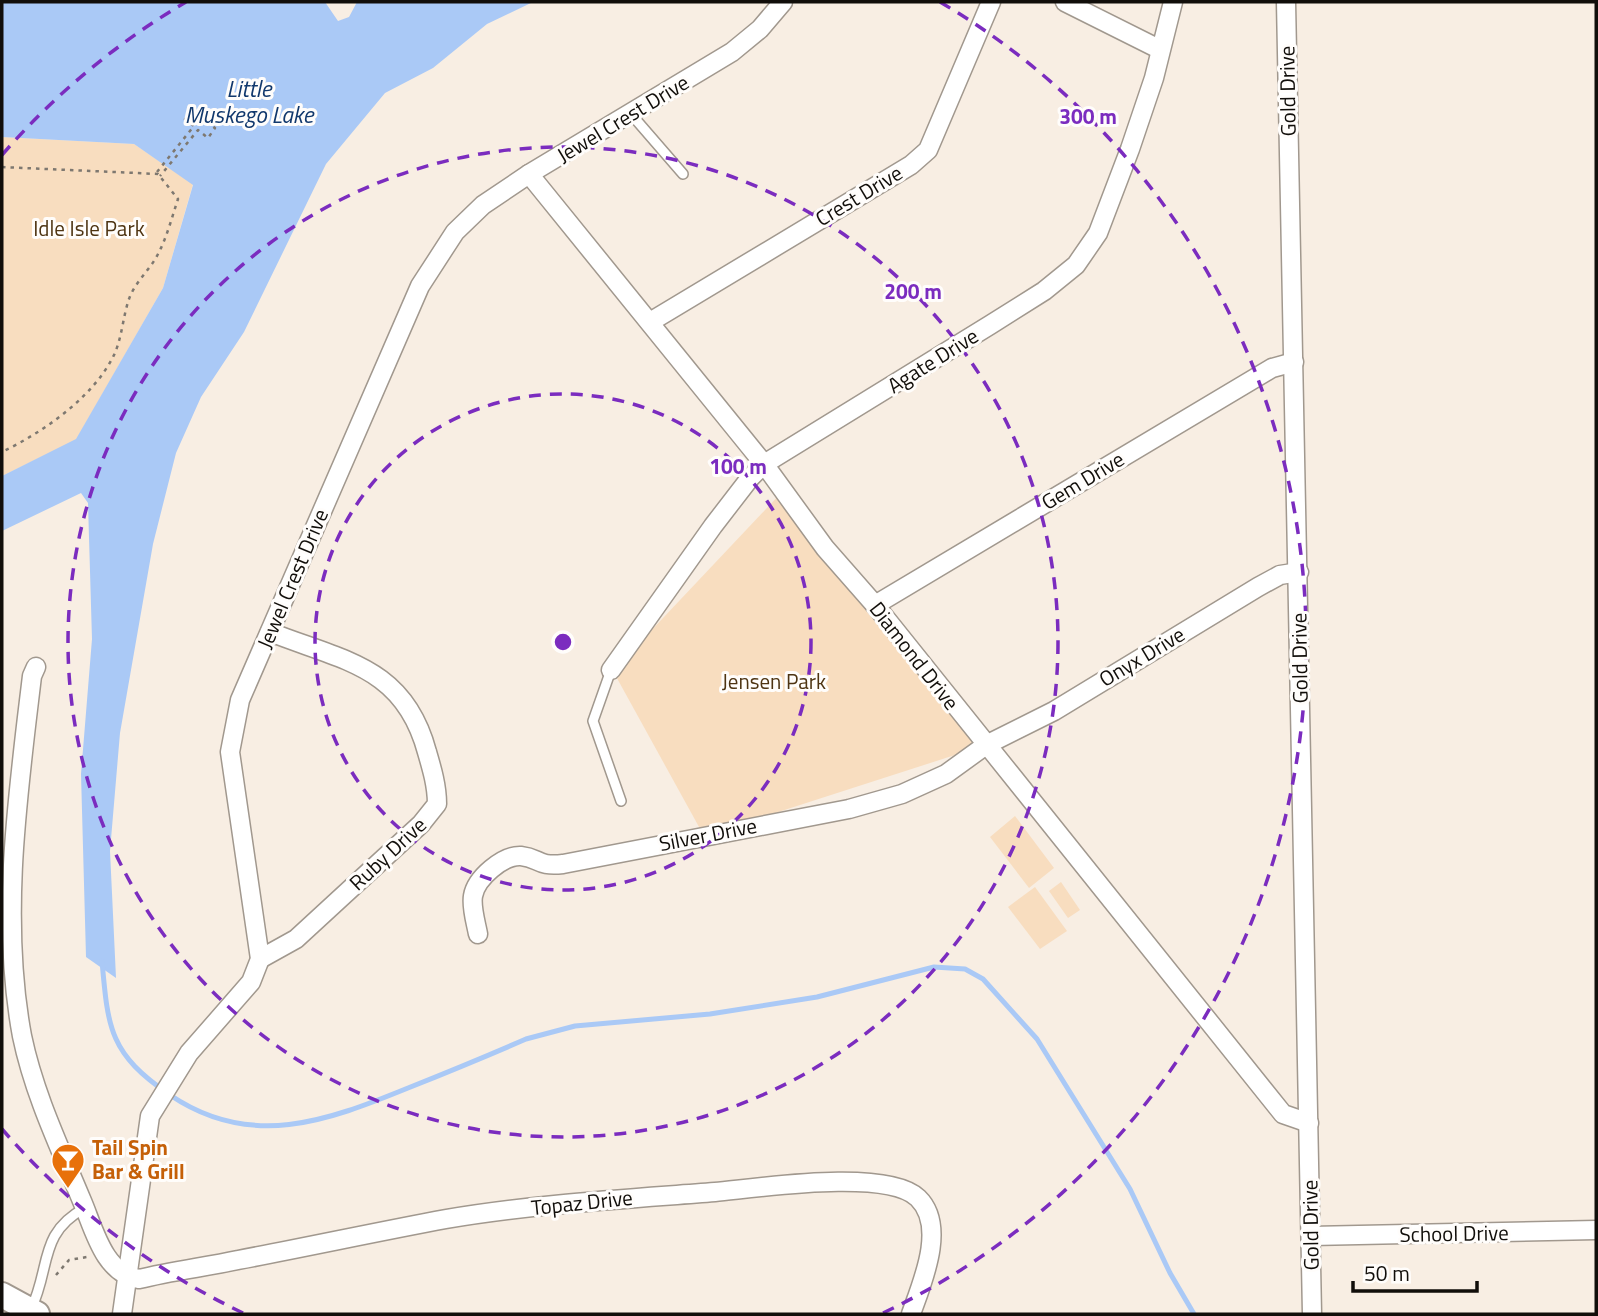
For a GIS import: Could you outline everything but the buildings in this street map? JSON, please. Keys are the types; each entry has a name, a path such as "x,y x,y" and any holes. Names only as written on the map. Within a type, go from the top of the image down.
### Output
{"street":[{"name":"Jewel Crest Drive","path":"260,959 230,752 240,700 420,286 455,232 483,205 529,174 732,52 760,29 783,2"},
{"name":"Crest Drive","path":"650,322 911,164 928,150 991,2"},
{"path":"1065,2 1159,49"},
{"name":"Agate Drive","path":"611,670 713,526 764,464 1044,291 1076,265 1089,249 1108,209 1142,118 1173,2"},
{"name":"Gold Drive","path":"1286,2 1312,1314"},
{"name":"Diamond Drive","path":"529,174 764,464 825,548 874,605 1283,1114 1309,1123"},
{"name":"Gem Drive","path":"874,605 1272,368 1294,362"},
{"name":"Onyx Drive","path":"986,746 1054,711 1258,587 1280,575 1299,572"},
{"name":"Ruby Drive","path":"260,959 296,939 421,824 438,804 437,788 420,725 392,685 355,665 270,632"},
{"path":"36,667 32,676 21,766 13,878 22,1037 38,1089 85,1208 105,1254 120,1272"},
{"name":"Silver Drive","path":"478,934 473,896 482,878 499,864 515,857 531,858 546,866 563,864 849,809 902,794 946,774 986,746"},
{"path":"122,1314 120,1272 150,1116 189,1053 251,982 260,959"},
{"name":"Topaz Drive","path":"120,1272 139,1279 510,1210 644,1196 856,1182 916,1196 925,1206 931,1232 929,1251 911,1314"},
{"name":"School Drive","path":"1311,1236 1596,1230"},
{"path":"2,1295 34,1313"}],"lane":[{"path":"631,114 683,174"},
{"path":"611,670 593,722 621,802"},
{"path":"34,1313 52,1236 71,1215 85,1208"}],"path":[{"path":"155,174 194,126 184,118 191,110 215,128 208,138 198,130 160,176"},
{"path":"2,167 155,174 160,176 178,199 159,254 128,301 114,355 100,376 76,401 30,438 2,452"},
{"path":"40,1287 62,1270 69,1260 90,1257 120,1272"}],"green space":[{"name":"Idle Isle Park","path":"2,137 134,144 193,184 163,288 76,440 2,476"},
{"name":"Jensen Park","path":"782,492 986,745 704,836 613,671"},
{"path":"1015,816 1054,868 1029,888 990,837"},
{"path":"1061,882 1080,910 1068,918 1049,891"},
{"path":"1035,887 1067,931 1040,949 1008,907"}],"water":[{"name":"Little Muskego Lake","path":"2,2 325,2 338,21 349,17 357,2 533,2 487,24 433,68 385,93 326,164 244,332 201,397 176,453 153,544 120,733 110,851 116,978 86,957 81,774 92,639 88,503 81,493 2,531 2,476 76,439 163,288 193,185 134,144 2,137"}],"waterway":[{"path":"102,961 110,1023 124,1053 135,1066 170,1095 200,1112 230,1122 260,1126 289,1124 348,1111 526,1039 575,1026 710,1014 817,997 934,967 965,969 983,979 1037,1039 1130,1189 1170,1273 1194,1314"}],"place":[{"name":"Tail Spin Bar & Grill","path":"68,1190"}]}
